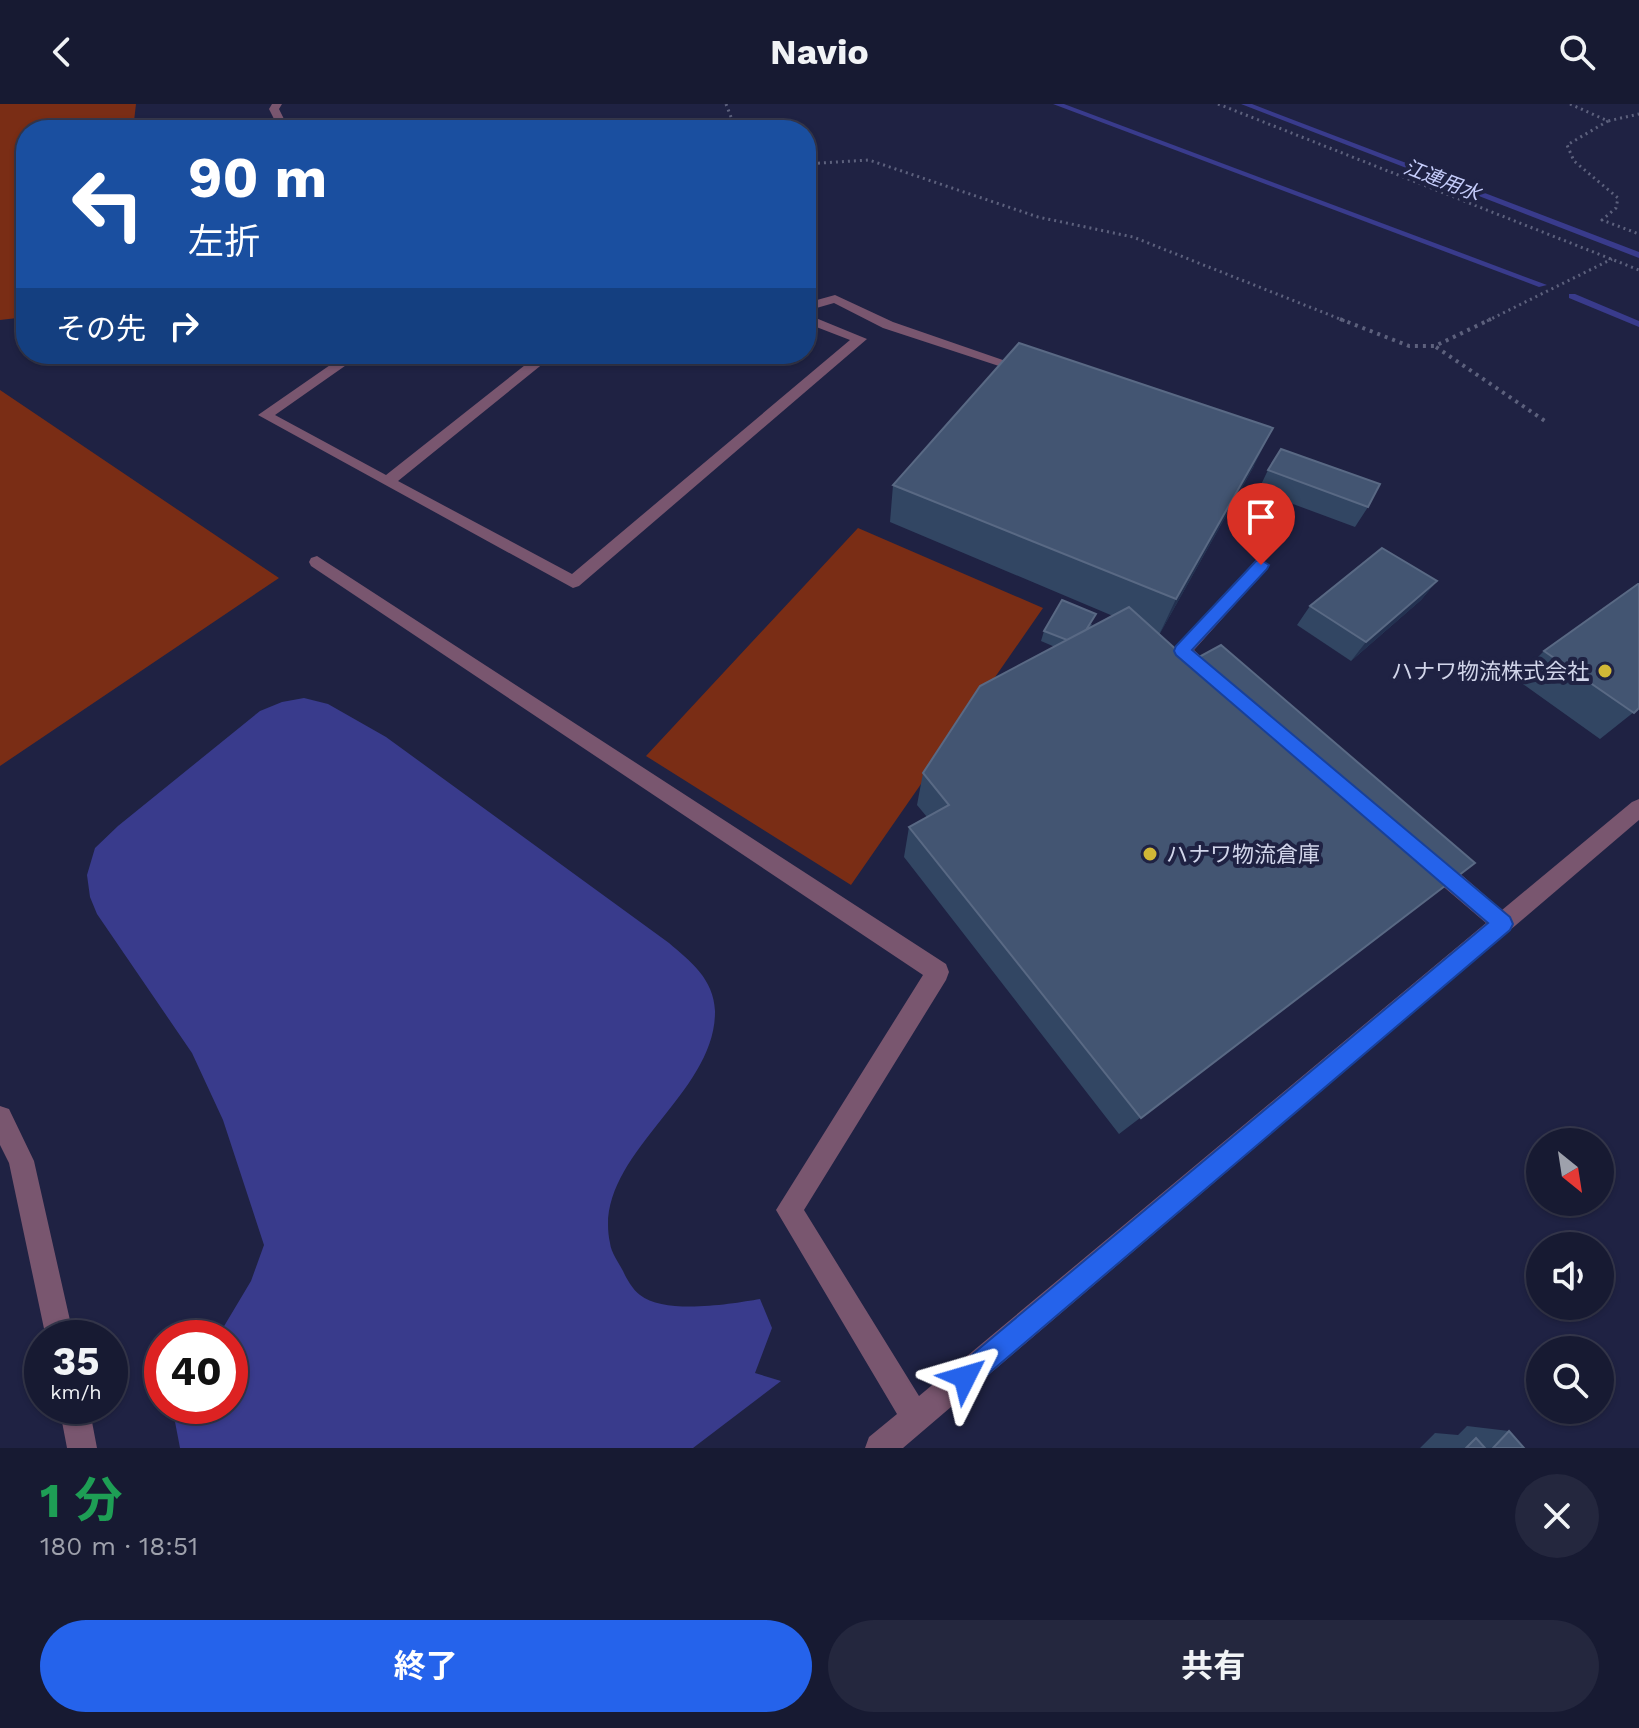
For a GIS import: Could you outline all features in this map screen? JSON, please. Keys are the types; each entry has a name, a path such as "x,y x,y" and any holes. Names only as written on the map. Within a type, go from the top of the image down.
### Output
{"street":[{"path":"816,304 835,299 888,325 1040,375"},
{"path":"340,364 265,415 573,582 860,339 816,322"},
{"path":"387,482 535,364"},
{"path":"317,562 938,972 789,1210 916,1418"},
{"path":"1230,691 1182,651 1261,565"},
{"path":"880,1448 1639,808"},
{"path":"1420,853 1503,924"},
{"path":"0,1118 21,1161 56,1320"},
{"path":"77,1424 82,1448"}],"path":[{"path":"1218,104 1639,270"},
{"path":"1570,104 1608,121"},
{"path":"1639,114 1608,121 1567,145 1574,161 1618,198 1616,208 1602,220 1639,234"},
{"path":"816,163 869,160 1038,217 1133,237 1409,346 1435,346 1612,259"},
{"path":"1435,346 1545,421"}],"shaded area":[{"path":"0,104 136,104 134,120 16,120 16,318 0,320"},
{"path":"0,390 279,578 0,766"},
{"path":"858,528 1043,608 851,885 646,756"},
{"path":"304,698 328,704 386,737 669,943 706,980 715,1011 710,1042 696,1071 635,1154 619,1182 609,1212 612,1250 640,1295 665,1305 681,1306 760,1299 772,1328 755,1373 781,1381 693,1448 180,1448 175,1424 248,1424 248,1320 228,1320 251,1281 264,1245 223,1120 192,1053 97,914 90,897 87,875 95,848 118,826 260,711"}],"building":[{"path":"1019,343 1273,428 1176,599 893,485"},
{"path":"1281,449 1380,484 1368,507 1268,470"},
{"path":"1382,548 1437,581 1366,642 1310,606"},
{"path":"1639,584 1639,708 1634,713 1544,651"},
{"path":"1062,600 1096,614 1086,630 1067,640 1044,631"},
{"path":"1129,607 1190,662 1221,645 1475,863 1141,1118 909,827 949,805 923,773 980,686"},
{"path":"1509,1431 1524,1448 1493,1448"},
{"path":"1476,1438 1485,1448 1466,1448"}],"waterway":[{"path":"1057,104 1542,285"},
{"name":"江連用水","path":"1245,104 1639,255"},
{"path":"1572,296 1639,324"}],"place":[{"name":"ハナワ物流株式会社","path":"1605,671"},
{"name":"ハナワ物流倉庫","path":"1150,854"}],"route":[{"path":"965,1377 1503,924 1182,651 1261,565"}]}
